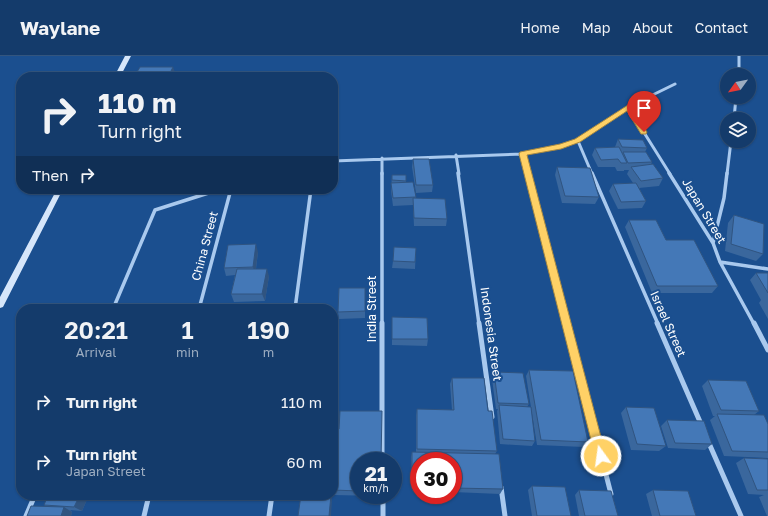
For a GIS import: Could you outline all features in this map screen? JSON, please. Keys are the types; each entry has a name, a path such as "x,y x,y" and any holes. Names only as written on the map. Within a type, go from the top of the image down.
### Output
{"main road":[{"path":"120,72 128,56"},
{"path":"0,305 57,194"}],"street":[{"path":"739,56 739,68"},
{"path":"338,160 523,154 561,146 578,141 628,107 675,84"},
{"name":"Japan Street","path":"628,107 713,244 720,262 768,350"},
{"name":"Israel Street","path":"578,141 703,429"},
{"path":"713,244 724,198 730,148"},
{"path":"523,154 612,501"},
{"name":"Indonesia Street","path":"456,155 493,422"},
{"name":"India Street","path":"382,158 382,452"},
{"path":"115,304 155,210 205,194"},
{"name":"China Street","path":"200,304 230,194"},
{"path":"296,304 309,194"},
{"path":"720,262 768,269"},
{"path":"706,437 741,516"},
{"path":"501,485 506,516"},
{"path":"26,516 33,500"},
{"path":"144,516 149,500"},
{"path":"269,516 271,500"},
{"path":"382,504 382,516"}],"building":[{"path":"140,67 173,67 170,72 137,72"},
{"path":"618,139 643,140 647,148 622,147"},
{"path":"619,147 627,163 621,163 618,159 601,160 595,148"},
{"path":"623,152 646,152 652,162 628,163"},
{"path":"413,159 429,159 433,185 416,185"},
{"path":"653,164 663,178 641,181 631,167"},
{"path":"557,167 590,168 599,197 565,196"},
{"path":"392,175 406,175 406,181 392,180"},
{"path":"413,182 416,197 393,198 391,183"},
{"path":"636,183 646,201 621,202 613,184"},
{"path":"413,198 445,199 447,219 414,218"},
{"path":"734,215 764,224 763,254 731,244"},
{"path":"629,220 656,220 666,240 694,240 718,286 657,286"},
{"path":"256,244 253,267 224,268 228,245"},
{"path":"394,247 416,248 415,262 393,261"},
{"path":"237,269 267,269 262,294 231,294"},
{"path":"756,273 768,273 768,293"},
{"path":"339,288 365,288 365,311 338,312"},
{"path":"392,317 427,318 428,339 392,339"},
{"path":"529,370 573,371 588,442 541,440"},
{"path":"494,372 523,373 529,404 498,403"},
{"path":"452,378 484,378 488,411 492,411 497,451 417,449 417,409 454,410"},
{"path":"708,380 746,381 759,411 721,410"},
{"path":"499,405 531,407 535,441 503,439"},
{"path":"626,407 654,408 666,446 637,444"},
{"path":"340,411 382,411 381,452 350,452 350,491 338,490 338,429"},
{"path":"717,414 764,415 768,424 768,452 732,451"},
{"path":"667,420 704,421 712,444 675,443"},
{"path":"462,453 499,454 503,489 462,488"},
{"path":"744,458 768,459 768,490 757,490"},
{"path":"532,486 565,487 571,516 537,516"},
{"path":"579,490 611,491 618,516 585,516"},
{"path":"653,490 688,491 696,516 660,516"},
{"path":"46,500 78,500 74,507 44,505"},
{"path":"300,500 331,500 329,516 298,516"},
{"path":"31,506 64,507 61,516 27,516"}],"route":[{"path":"601,456 523,154 578,141 628,107 644,132"}]}
